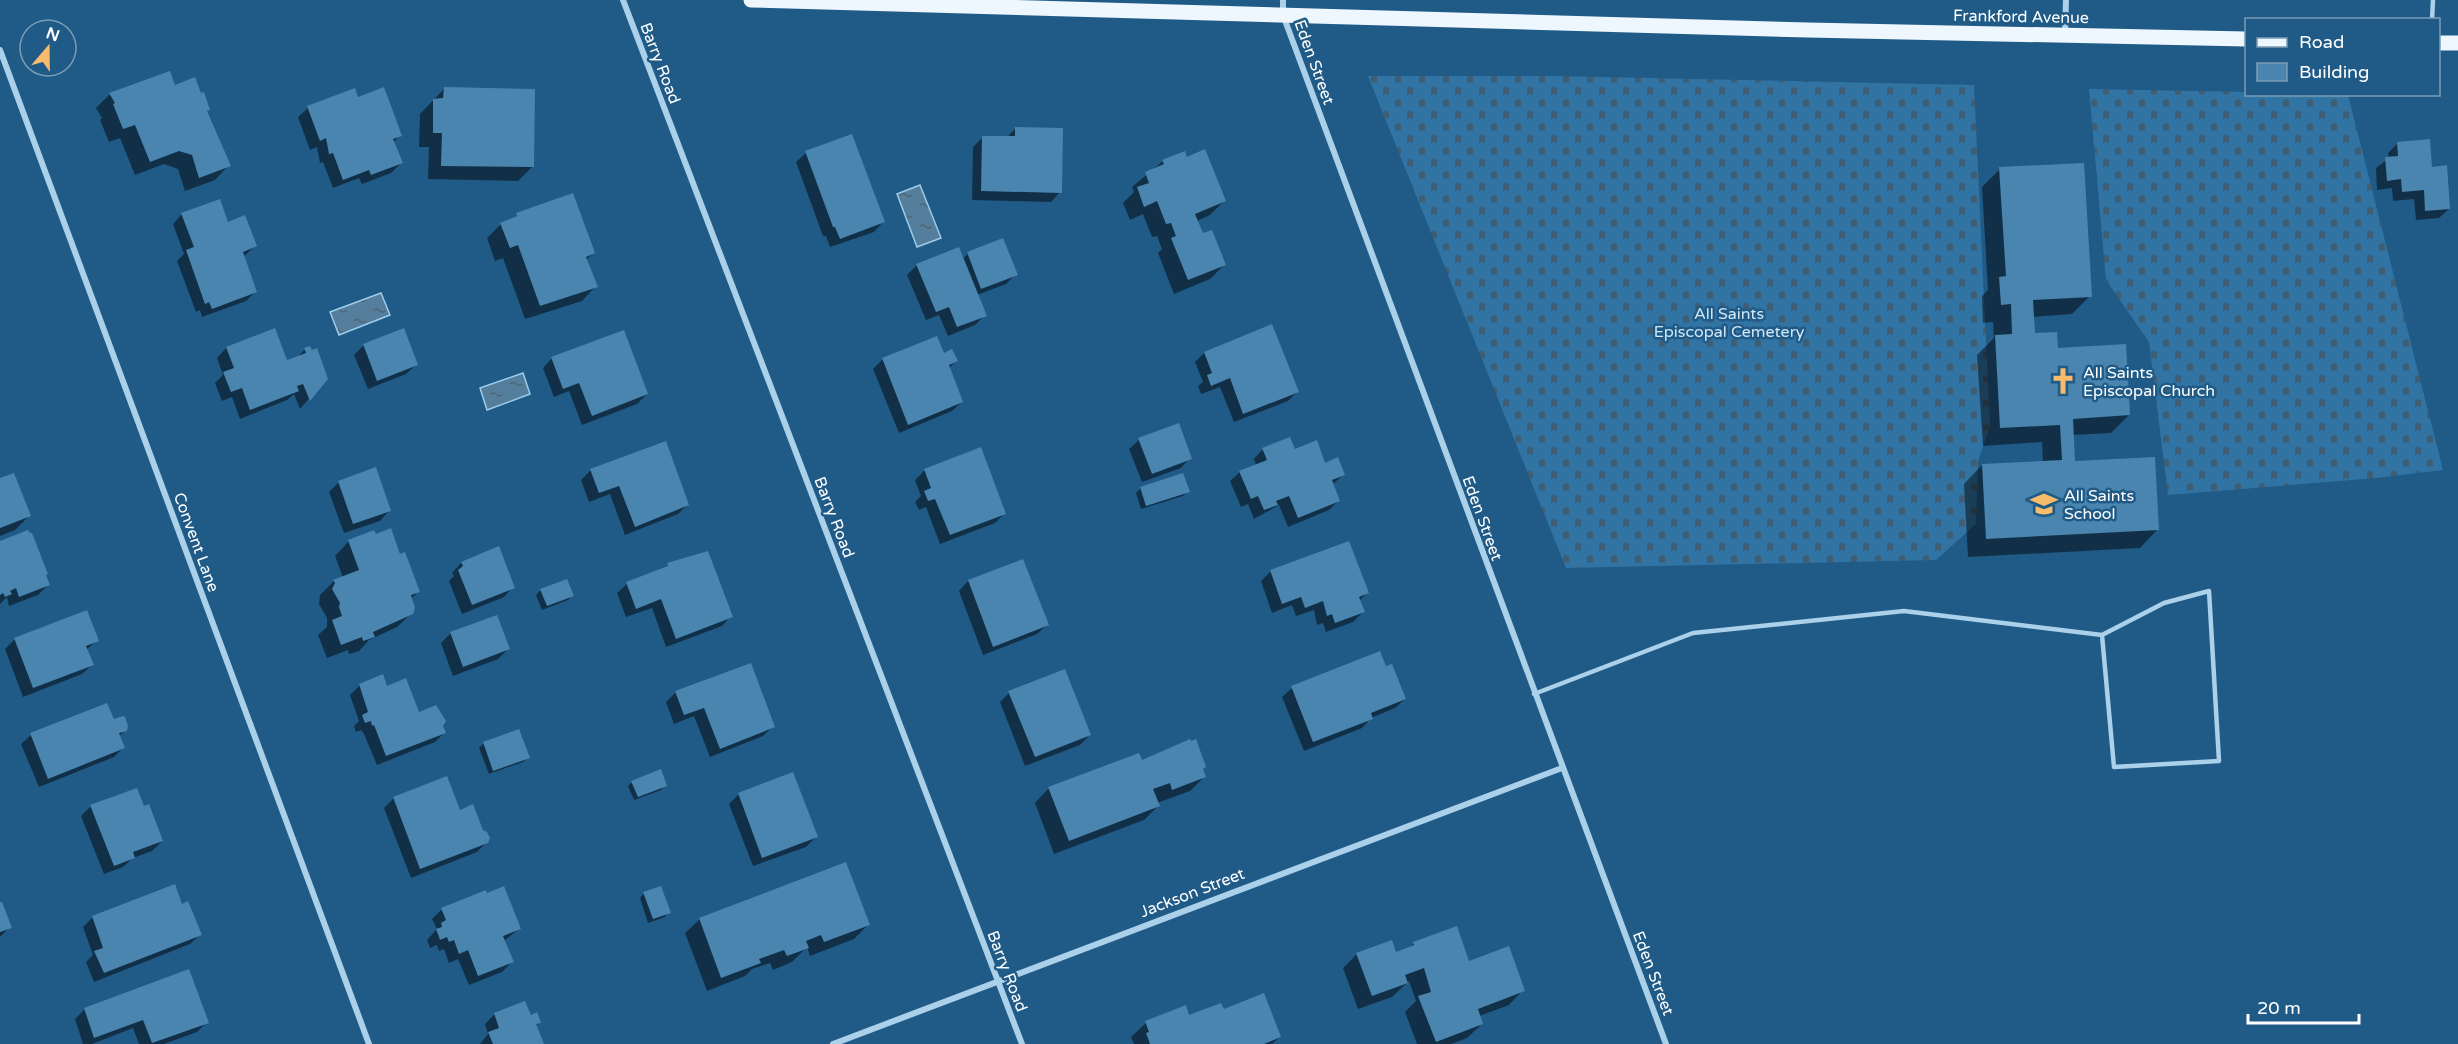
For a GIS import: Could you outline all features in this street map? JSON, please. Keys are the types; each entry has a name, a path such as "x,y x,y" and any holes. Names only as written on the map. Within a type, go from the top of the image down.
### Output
{"main road":[{"name":"Frankford Avenue","path":"751,0 1283,8 2065,35 2245,39"},
{"path":"2440,43 2458,43"}],"street":[{"name":"Barry Road","path":"623,0 1022,1044"},
{"path":"2065,35 2066,0"},
{"name":"Eden Street","path":"1283,8 1534,694 1666,1044"},
{"name":"Convent Lane","path":"0,50 369,1044"},
{"name":"Jackson Street","path":"833,1044 1562,768"}],"lane":[{"path":"2432,18 2433,0"},
{"path":"1534,694 1693,633 1904,610 2102,635 2164,603 2209,591 2219,760 2114,766 2102,635"}],"green space":[{"name":"All Saints Episcopal Cemetery","path":"1368,76 1552,76 1974,85 1990,427 1978,461 1976,524 1936,560 1566,568"},
{"path":"2089,89 2245,92 2245,96 2348,96 2443,470 2376,478 2168,495 2149,342 2106,280"}],"water":[{"path":"920,185 941,238 917,247 897,194"},
{"path":"381,293 390,315 339,335 330,312"},
{"path":"523,373 530,394 487,410 480,388"}],"building":[{"path":"170,71 175,85 195,77 201,93 204,92 210,110 207,111 231,166 199,178 192,155 179,151 150,162 135,125 123,129 113,104 115,103 109,93"},
{"path":"384,87 402,136 393,139 403,163 371,175 369,170 343,180 333,153 329,154 326,138 320,141 307,106 355,88 358,97"},
{"path":"444,87 535,89 534,167 441,166 442,133 433,133 433,99 443,98"},
{"path":"1015,127 1063,128 1062,193 981,191 982,136 1015,136"},
{"path":"852,134 885,222 840,239 833,227 805,151"},
{"path":"2430,139 2432,167 2447,165 2450,209 2425,211 2424,190 2402,192 2401,179 2387,181 2385,157 2398,156 2397,142"},
{"path":"1205,149 1226,201 1195,214 1203,233 1212,230 1226,265 1188,280 1171,238 1176,236 1171,223 1166,224 1157,201 1144,207 1137,187 1149,183 1145,172 1164,164 1162,160 1185,151 1187,157"},
{"name":"All Saints Episcopal Church","path":"2084,163 2092,297 2033,300 2035,333 2057,332 2058,348 2126,344 2130,415 2073,419 2075,461 2155,457 2159,530 1986,539 1982,464 2062,460 2060,425 2000,428 1995,335 2012,334 2011,304 2001,305 1999,277 2006,276 1999,167"},
{"path":"573,193 595,253 586,257 598,287 540,306 518,245 510,248 500,223 517,216 516,213"},
{"path":"220,199 228,222 245,215 257,246 243,252 257,292 212,309 209,302 205,304 186,250 194,247 181,213"},
{"path":"1003,238 1018,275 981,289 967,252"},
{"path":"959,247 987,316 957,327 949,307 936,312 916,264"},
{"path":"1272,324 1299,392 1243,414 1230,378 1211,386 1207,375 1212,373 1204,352"},
{"path":"275,328 287,360 306,353 304,348 310,346 312,350 317,348 328,379 310,401 303,384 297,386 299,391 250,410 242,388 231,392 223,372 234,368 226,347"},
{"path":"404,328 418,365 377,381 363,344"},
{"path":"624,330 648,394 592,416 579,383 563,389 551,357"},
{"path":"937,336 944,353 952,349 958,361 949,365 963,402 908,425 882,358"},
{"path":"1179,423 1192,459 1152,474 1138,438"},
{"path":"1290,437 1295,449 1317,440 1325,463 1338,457 1345,475 1332,480 1340,501 1298,518 1289,496 1276,501 1278,505 1264,510 1258,496 1251,499 1239,471 1267,460 1262,448"},
{"path":"666,441 689,505 635,527 619,486 599,493 590,469"},
{"path":"981,447 1006,514 950,535 935,499 928,501 924,491 931,488 924,469"},
{"path":"376,467 391,511 353,524 338,481"},
{"path":"14,473 31,516 0,528 0,478"},
{"path":"1183,473 1190,492 1146,506 1140,487"},
{"path":"391,528 400,554 405,552 420,592 411,595 415,608 413,614 373,632 375,637 363,641 362,637 341,645 332,620 342,616 340,603 332,589 335,583 333,580 359,570 348,540 374,530 376,534"},
{"path":"28,530 32,533 50,585 19,597 16,588 10,591 12,594 5,597 3,593 0,595 0,541"},
{"path":"1349,541 1369,593 1359,597 1365,612 1335,623 1332,614 1327,616 1323,601 1305,608 1301,597 1282,604 1270,570"},
{"path":"499,546 515,588 472,605 458,570 463,566 461,562"},
{"path":"708,551 733,617 676,639 661,599 636,609 626,582 668,566 667,563"},
{"path":"1023,559 1049,625 993,647 968,580"},
{"path":"567,579 574,596 547,606 540,589"},
{"path":"87,610 99,641 86,646 94,665 33,688 14,638"},
{"path":"497,615 510,649 463,667 450,632"},
{"path":"1380,651 1386,666 1392,664 1406,699 1371,713 1373,719 1313,742 1291,686"},
{"path":"751,663 775,727 720,749 704,708 684,715 675,691"},
{"path":"1065,669 1091,735 1035,757 1008,691"},
{"path":"383,674 387,686 406,678 419,712 436,705 446,721 443,726 446,733 386,756 374,725 372,726 371,721 365,723 362,715 368,712 359,684"},
{"path":"107,703 114,719 125,717 127,731 119,733 125,748 48,779 30,733"},
{"path":"519,729 530,758 493,771 483,742"},
{"path":"1190,739 1191,741 1196,739 1206,767 1203,769 1206,777 1172,790 1170,783 1153,789 1160,806 1069,841 1048,787 1139,753 1142,760"},
{"path":"661,769 667,786 638,797 631,781"},
{"path":"793,772 818,837 762,858 738,793"},
{"path":"447,776 460,810 473,804 483,830 490,838 488,843 420,869 393,797"},
{"path":"137,788 144,806 149,804 163,841 133,852 135,858 114,866 90,805"},
{"path":"846,862 870,925 824,942 821,935 806,941 809,948 787,956 784,950 759,959 761,963 721,978 699,918"},
{"path":"175,884 182,904 188,901 202,935 104,973 94,951 103,948 92,916"},
{"path":"504,886 521,929 503,936 514,962 478,976 468,950 459,954 454,940 449,942 447,937 440,940 436,929 442,927 441,923 446,920 441,908 486,890 487,893"},
{"path":"661,886 671,913 653,919 643,892"},
{"path":"0,902 2,902 12,928 0,932"},
{"path":"1457,926 1469,961 1509,946 1525,991 1478,1009 1483,1024 1436,1042 1418,996 1431,992 1424,968 1405,975 1408,983 1372,996 1356,953 1392,940 1396,952 1414,945 1413,942"},
{"path":"189,969 209,1023 152,1043 143,1020 94,1038 84,1008"},
{"path":"1264,993 1281,1037 1264,1044 1150,1044 1145,1021 1186,1005 1189,1015 1221,1003 1224,1009"},
{"path":"525,1001 531,1015 537,1012 541,1023 536,1024 544,1044 493,1044 488,1032 499,1028 494,1013"}],"place":[{"name":"All Saints Episcopal Church","path":"2063,381"},
{"name":"All Saints School","path":"2044,504"}]}
